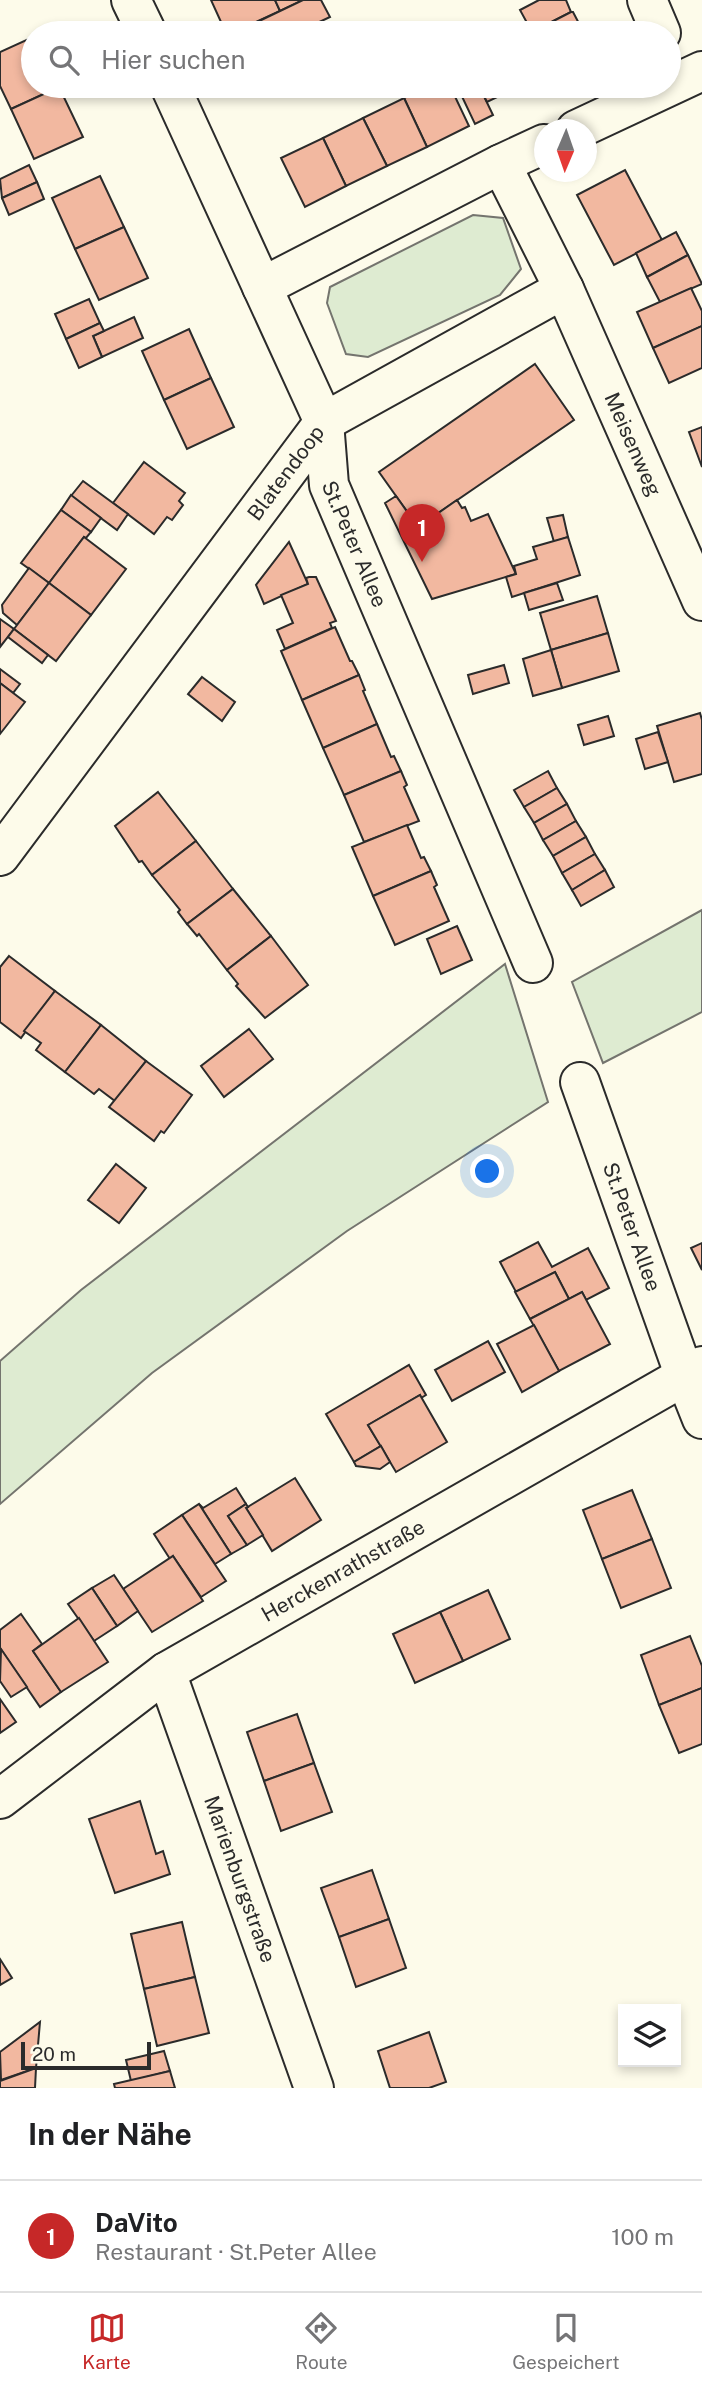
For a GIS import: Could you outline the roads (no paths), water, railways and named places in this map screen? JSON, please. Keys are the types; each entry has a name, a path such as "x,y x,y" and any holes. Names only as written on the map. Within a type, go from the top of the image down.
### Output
{"street":[{"path":"131,0 141,21"},
{"path":"647,0 657,21"},
{"name":"St.Peter Allee","path":"175,98 324,422 329,485 533,963"},
{"path":"595,119 631,98"},
{"path":"262,287 534,149"},
{"path":"501,164 564,289"},
{"name":"Blatendoop","path":"0,856 324,422 564,289"},
{"name":"Meisenweg","path":"564,289 702,601"},
{"name":"St.Peter Allee","path":"580,1082 693,1370 702,1419"},
{"name":"Herckenrathstraße","path":"0,1799 166,1672 693,1370"},
{"name":"Marienburgstraße","path":"166,1672 314,2088"}],"place":[{"name":"DaVito","path":"422,562"}]}
